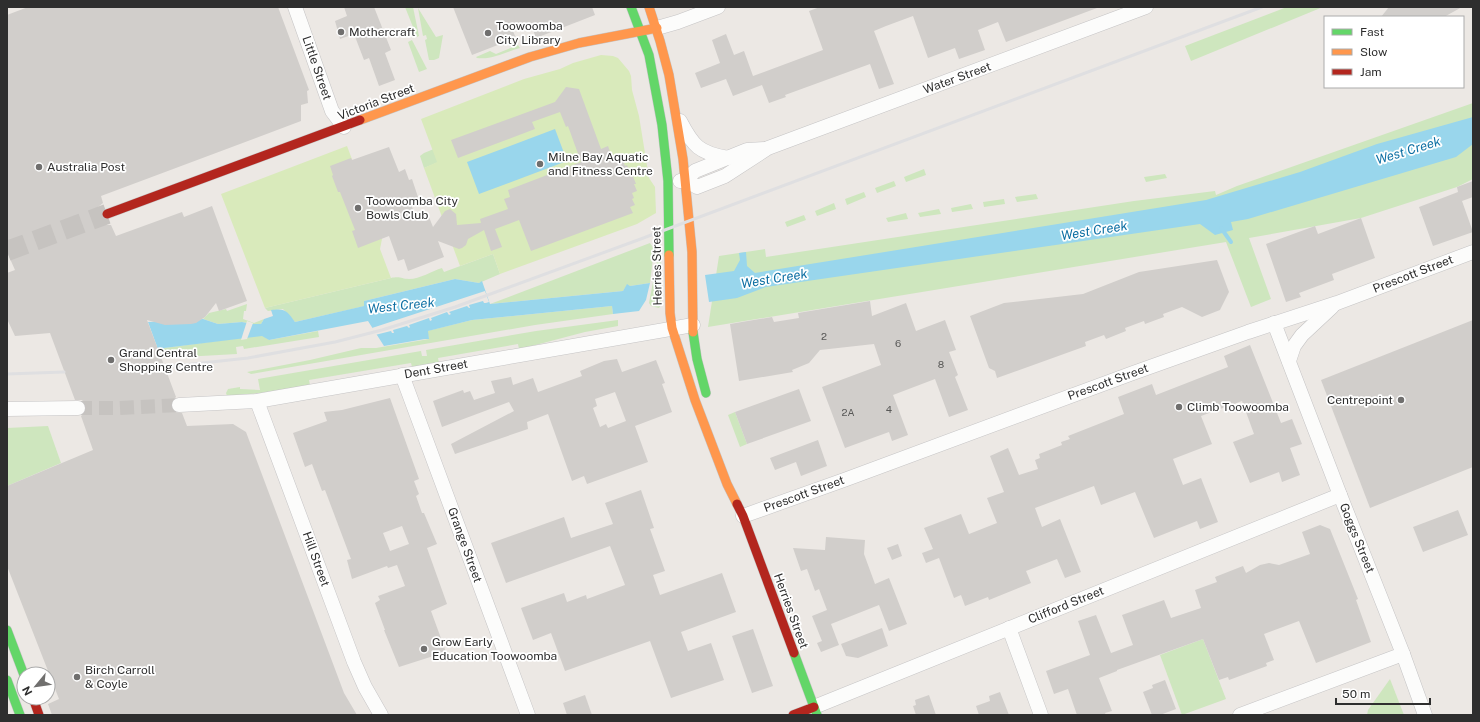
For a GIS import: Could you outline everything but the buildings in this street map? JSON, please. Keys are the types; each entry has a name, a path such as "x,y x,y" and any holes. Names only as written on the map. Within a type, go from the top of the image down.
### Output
{"main road":[{"name":"Herries Street","path":"631,7 649,55 662,125 668,181 670,313 672,328 694,400 727,484 743,516 815,711"},
{"path":"650,7 664,50 677,115 686,180 692,252 693,325 697,362 709,402"},
{"name":"Victoria Street","path":"108,214 530,57 579,43 657,28"},
{"name":"Herries Street","path":"739,488 743,516"},
{"path":"7,630 21,666"},
{"path":"7,680 20,715"},
{"name":"Clifford Street","path":"793,715 815,711"}],"street":[{"name":"Little Street","path":"295,7 330,106 334,115 344,127"},
{"path":"657,28 718,7"},
{"name":"Water Street","path":"668,181 686,180 696,187 725,176 768,148 1146,7"},
{"path":"677,115 686,132 699,149 706,153 728,158"},
{"name":"Water Street","path":"686,180 695,171 747,150 768,148"},
{"name":"Prescott Street","path":"743,516 1133,373 1274,323 1337,303 1473,252"},
{"path":"1289,361 1294,346 1302,335 1337,303"},
{"name":"Goggs Street","path":"1274,323 1299,392 1403,654 1425,715"},
{"name":"Dent Street","path":"179,405 257,401 693,325"},
{"name":"Grange Street","path":"402,375 528,715"},
{"name":"Hill Street","path":"257,401 354,662 364,687 381,715"},
{"path":"8,409 78,408"},
{"name":"Clifford Street","path":"815,711 1009,628 1340,495"},
{"path":"1009,628 1041,715"},
{"path":"1240,715 1403,654"}],"green space":[{"path":"405,7 413,7 419,36 417,37"},
{"path":"1287,7 1323,7 1191,61 1185,46"},
{"path":"418,8 436,37 443,35 439,58 434,60 429,60 425,40 427,39 426,35 423,36"},
{"path":"412,40 427,69 419,72 408,42"},
{"path":"518,45 520,48 493,57 476,57 490,51 496,54"},
{"name":"Milne Bay Aquatic and Fitness Centre","path":"601,55 618,58 629,71 631,76 632,90 639,116 649,178 655,187 656,213 637,224 500,274 493,254 460,266 424,168 437,162 421,119 524,79"},
{"path":"1473,103 1473,179 1457,187 1361,218 1249,238 1271,299 1251,307 1226,242 708,327 719,256 765,249 766,257 1134,201 1215,191 1216,195 1237,186"},
{"path":"347,146 382,239 380,249 391,278 265,308 221,194"},
{"path":"441,146 446,159 424,168 420,156"},
{"path":"924,169 926,175 906,182 904,177"},
{"path":"1165,174 1167,178 1146,182 1144,177"},
{"path":"894,181 896,186 877,193 875,188"},
{"path":"864,192 866,197 847,205 845,199"},
{"path":"1036,194 1038,199 1017,202 1015,197"},
{"path":"1004,199 1005,204 984,207 983,202"},
{"path":"834,203 836,209 817,216 815,211"},
{"path":"971,204 973,209 952,212 951,208"},
{"path":"939,209 941,214 920,217 918,213"},
{"path":"906,213 908,219 888,222 886,218"},
{"path":"804,215 806,220 787,227 785,222"},
{"path":"650,243 654,249 650,283 630,286 627,285 623,291 490,304"},
{"path":"658,244 661,244 661,305 659,308 651,306 649,303 658,256"},
{"path":"493,254 500,274 479,283 455,279 364,301 365,306 295,322 283,309 268,311 265,308 391,278 397,277 413,279 442,268 444,272"},
{"path":"247,304 243,319 254,323 264,319 261,324 242,322 218,324 203,319 209,313 226,309 227,311"},
{"path":"612,306 613,314 535,325 251,374 247,372 310,360 361,348 376,348 429,339 427,331 472,320"},
{"path":"618,320 618,326 585,332 519,349 518,344 438,358 439,363 412,367 411,363 309,380 310,385 261,393 227,396 226,393 228,389 240,387 240,389 260,390 258,379 421,351 422,356 427,356 426,350 536,331"},
{"path":"318,331 319,337 244,349 243,346 236,347 237,354 165,358 164,348 262,335 269,340"},
{"path":"735,412 747,444 740,447 728,415"},
{"path":"48,426 61,463 7,486 7,428"},
{"path":"1203,639 1226,699 1182,715 1160,655"},
{"path":"1390,679 1404,715 1367,715 1368,710"}],"water":[{"name":"West Creek","path":"1473,117 1473,144 1456,157 1248,219 1231,222 1233,230 1215,235 1200,224 766,287 737,298 709,302 705,275 734,271 740,260 739,253 746,252 747,266 755,273 1206,200 1300,172 1377,144"},
{"path":"555,129 567,161 479,194 467,162"},
{"name":"West Creek","path":"455,279 479,283 482,281 490,304 623,291 627,284 630,286 650,283 646,300 639,311 613,314 612,306 472,320 428,331 429,339 384,346 368,321 269,340 262,336 164,348 164,351 159,352 148,322 203,319 218,324 242,322 261,324 264,319 273,316 271,310 280,309 286,311 295,322 364,306 364,301"}],"pier":[{"path":"485,291 489,302 486,303 483,301 469,305 470,308 467,306 449,312 451,314 449,315 447,312 431,318 432,320 430,321 429,318 409,325 409,328 407,326 393,330 394,333 391,331 375,335 372,328"},
{"path":"247,321 253,323 247,339 241,340"}],"waterway":[{"path":"1221,228 1231,242"}],"tunnel":[{"path":"7,251 107,214"},
{"path":"78,408 120,408 179,405"}],"railway":[{"path":"165,367 248,358 335,342 382,330 455,307 1262,7"},
{"path":"7,374 64,372"}],"traffic: fast":[{"path":"631,7 649,55 662,125 668,181 669,255"},
{"path":"693,332 697,359 706,393"},
{"path":"7,630 21,666"},
{"path":"794,653 817,715"},
{"path":"7,680 20,715"}],"traffic: slow":[{"path":"649,7 669,75 683,159 692,252 693,332"},
{"path":"360,120 530,57 579,43 657,28"},
{"path":"669,255 670,313 672,328 695,400 727,484 737,504"}],"traffic: jam":[{"path":"107,214 360,120"},
{"path":"737,504 743,516 794,653"},
{"path":"36,706 39,715"},
{"path":"793,715 814,707"}],"place":[{"name":"Mothercraft","path":"341,32"},
{"name":"Toowoomba City Library","path":"488,33"},
{"name":"Milne Bay Aquatic and Fitness Centre","path":"540,164"},
{"name":"Australia Post","path":"39,167"},
{"name":"Toowoomba City Bowls Club","path":"358,208"},
{"name":"Grand Central Shopping Centre","path":"111,360"},
{"name":"Centrepoint","path":"1401,400"},
{"name":"Climb Toowoomba","path":"1179,407"},
{"name":"Grow Early Education Toowoomba","path":"424,649"},
{"name":"Birch Carroll & Coyle","path":"77,677"}]}
